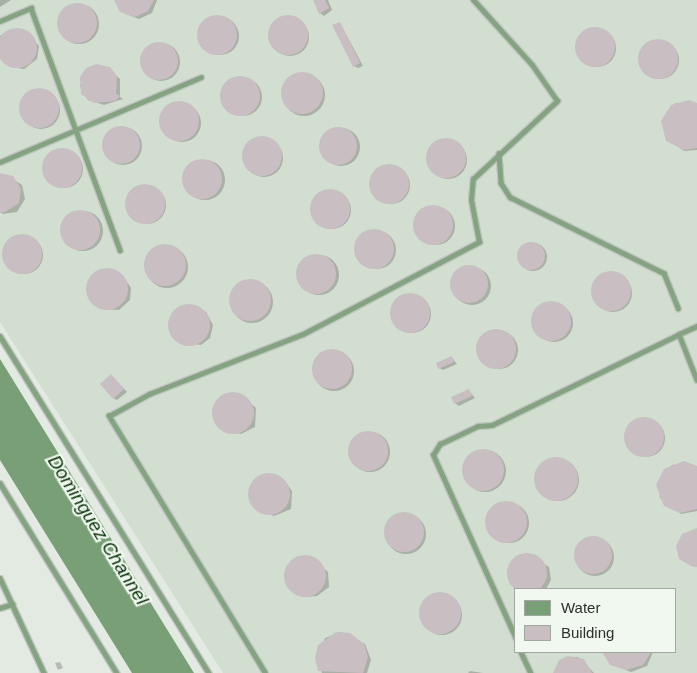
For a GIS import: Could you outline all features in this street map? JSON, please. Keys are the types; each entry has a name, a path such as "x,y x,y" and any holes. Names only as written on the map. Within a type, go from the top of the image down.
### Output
{"lane":[{"path":"265,673 109,416 149,394 303,334 479,242 471,200 472,179 557,101 532,65 473,0"},
{"path":"0,21 31,8 120,250"},
{"path":"0,162 201,77"},
{"path":"499,153 501,182 510,197 664,273 678,308"},
{"path":"514,635 433,455 440,444 478,426 492,425 697,326"},
{"path":"679,334 697,380"},
{"path":"0,336 209,673"},
{"path":"0,483 117,673"},
{"path":"0,578 44,673"},
{"path":"0,608 12,604"},
{"path":"521,653 531,673"}],"shaded area":[{"path":"0,0 697,0 697,673 223,673 0,322"}],"water":[{"name":"Dominguez Channel","path":"0,359 194,673 132,673 0,460"}],"building":[{"path":"114,0 154,0 148,11 135,17 120,12"},
{"path":"313,0 325,0 329,8 319,14"},
{"path":"73,3 81,3 88,6 94,12 97,23 94,34 88,40 81,43 73,43 66,40 60,34 57,27 57,19 60,12 66,6"},
{"path":"217,15 231,21 237,35 231,49 217,55 203,49 197,35 203,21"},
{"path":"284,15 292,15 299,18 305,24 308,35 305,46 299,52 292,55 284,55 277,52 271,46 268,39 268,31 271,24 277,18"},
{"path":"340,22 360,63 353,67 332,25"},
{"path":"595,27 606,30 612,36 615,47 612,58 606,64 595,67 584,64 578,58 575,47 578,36 584,30"},
{"path":"17,28 28,32 37,48 33,59 21,67 17,68 6,64 -1,55 -1,41 1,37 13,29"},
{"path":"658,39 672,45 678,59 672,73 658,79 644,73 638,59 644,45"},
{"path":"159,42 173,47 178,61 173,75 159,80 145,75 140,61 145,47"},
{"path":"96,64 110,67 117,76 116,94 120,96 115,101 94,103 81,94 80,77 86,68"},
{"path":"298,72 306,72 317,78 323,93 317,108 306,114 298,114 287,108 281,97 281,89 287,78"},
{"path":"240,76 254,82 260,96 254,110 240,116 226,110 220,96 226,82"},
{"path":"39,88 53,94 59,108 53,122 39,128 25,122 19,108 25,94"},
{"path":"689,100 697,103 697,148 684,150 666,141 661,121 671,105"},
{"path":"179,101 193,107 199,121 193,135 179,141 165,135 159,121 165,107"},
{"path":"121,126 135,131 140,145 135,159 121,164 107,159 102,145 107,131"},
{"path":"338,127 352,132 357,146 352,160 338,165 324,160 319,146 324,132"},
{"path":"262,136 276,142 282,156 276,170 262,176 248,170 242,156 248,142"},
{"path":"446,138 460,144 466,158 460,172 446,178 432,172 426,158 432,144"},
{"path":"62,148 76,154 82,168 76,182 62,188 48,182 42,168 48,154"},
{"path":"206,159 213,162 219,168 222,179 221,187 213,196 206,199 198,199 191,196 183,187 182,175 185,168 194,160"},
{"path":"389,164 400,167 406,173 409,184 406,195 400,201 389,204 378,201 372,195 369,184 372,173 378,167"},
{"path":"0,173 13,176 21,189 19,203 0,213"},
{"path":"145,184 159,190 165,204 159,218 145,224 131,218 125,204 131,190"},
{"path":"330,189 344,195 350,209 344,223 330,229 316,223 310,209 316,195"},
{"path":"433,205 444,208 450,214 453,225 450,236 444,242 433,245 422,242 416,236 413,225 416,214 422,208"},
{"path":"84,210 91,213 97,219 100,230 99,238 91,247 84,250 76,250 69,247 61,238 60,226 63,219 72,211"},
{"path":"370,229 378,229 385,232 391,238 394,249 391,260 385,266 378,269 370,269 363,266 357,260 354,253 354,245 357,238 363,232"},
{"path":"18,234 26,234 33,237 39,243 42,254 39,265 33,271 26,274 18,274 11,271 5,265 2,258 2,250 5,243 11,237"},
{"path":"531,242 541,246 545,256 541,266 531,270 521,266 517,256 521,246"},
{"path":"169,244 177,247 183,253 186,265 183,277 177,283 161,286 153,283 147,277 144,261 147,253 153,247"},
{"path":"320,254 327,257 333,263 336,274 335,282 327,291 320,294 312,294 305,291 297,282 296,270 299,263 308,255"},
{"path":"469,265 483,270 488,284 483,298 469,303 455,298 450,284 455,270"},
{"path":"107,268 122,274 128,289 122,304 107,310 92,304 86,289 92,274"},
{"path":"611,271 625,277 631,291 625,305 611,311 597,305 591,291 597,277"},
{"path":"254,279 262,282 268,288 271,300 268,312 262,318 246,321 238,318 232,312 229,296 232,288 238,282"},
{"path":"406,293 414,293 421,296 427,302 430,313 427,324 421,330 414,333 406,333 399,330 393,324 390,317 390,309 393,302 399,296"},
{"path":"547,301 555,301 562,304 568,310 571,321 568,332 562,338 555,341 547,341 540,338 534,332 531,325 531,317 534,310 540,304"},
{"path":"189,304 204,310 210,325 204,340 189,346 174,340 168,325 174,310"},
{"path":"496,329 510,335 516,349 510,363 496,369 482,363 476,349 482,335"},
{"path":"336,349 343,352 349,358 352,369 351,377 343,386 336,389 328,389 321,386 313,377 312,365 315,358 324,350"},
{"path":"452,356 454,362 438,369 436,363"},
{"path":"111,374 124,389 113,399 100,384"},
{"path":"469,389 472,396 454,404 451,397"},
{"path":"233,392 248,398 254,413 248,428 233,434 218,428 212,413 218,398"},
{"path":"640,417 648,417 655,420 661,426 664,437 661,448 655,454 648,457 640,457 633,454 627,448 624,441 624,433 627,426 633,420"},
{"path":"372,431 379,434 385,440 388,451 387,459 379,468 372,471 364,471 357,468 349,459 348,447 351,440 360,432"},
{"path":"487,449 495,452 501,458 504,470 501,482 495,488 479,491 471,488 465,482 462,466 465,458 471,452"},
{"path":"556,457 568,461 574,467 578,479 574,491 568,497 556,501 544,497 538,491 534,479 538,467 544,461"},
{"path":"684,461 697,466 697,509 680,513 664,506 656,485 664,469"},
{"path":"269,473 284,479 290,494 284,509 269,515 254,509 248,494 254,479"},
{"path":"506,501 521,507 527,522 521,537 506,543 491,537 485,522 491,507"},
{"path":"408,512 415,515 421,521 424,532 423,540 415,549 408,552 400,552 393,549 385,540 384,528 387,521 396,513"},
{"path":"697,528 697,567 693,567 679,559 676,546 682,534"},
{"path":"593,536 607,541 612,555 607,569 593,574 579,569 574,555 579,541"},
{"path":"519,554 535,554 544,562 547,569 546,581 540,588 514,588 508,581 508,565"},
{"path":"305,555 320,561 326,576 320,591 305,597 290,591 284,576 290,561"},
{"path":"440,592 455,598 461,613 455,628 440,634 425,628 419,613 425,598"},
{"path":"336,632 350,633 364,644 368,657 363,673 318,671 315,658 318,645"},
{"path":"603,653 650,653 643,665 626,670 610,665"},
{"path":"568,656 584,659 592,673 553,673 559,660"}]}
